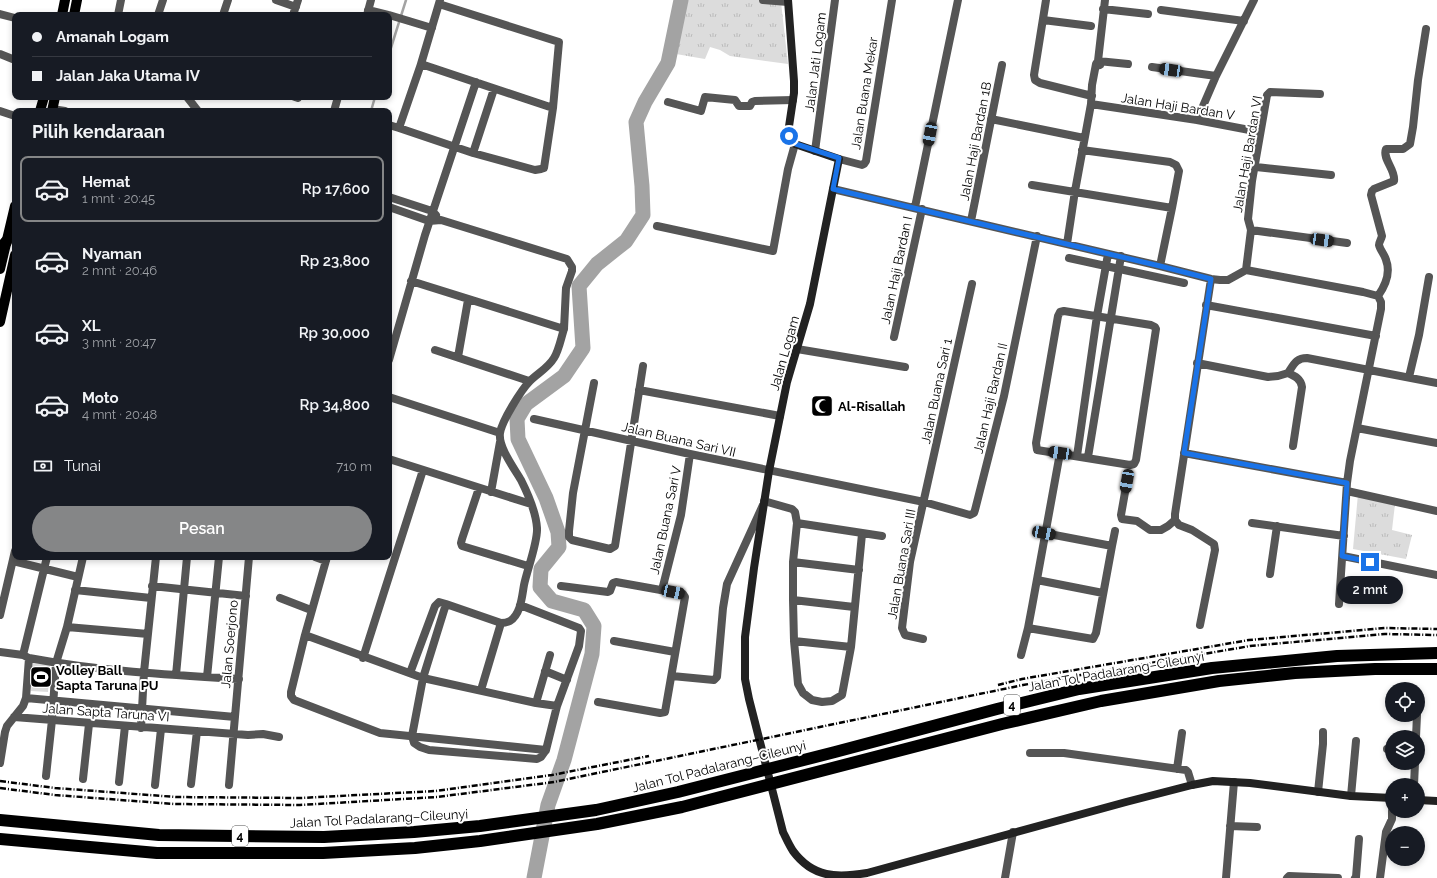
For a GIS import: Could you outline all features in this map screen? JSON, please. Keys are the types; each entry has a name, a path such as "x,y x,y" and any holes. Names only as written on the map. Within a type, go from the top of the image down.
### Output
{"highway":[{"name":"Jalan Tol Padalarang–Cileunyi","path":"0,820 159,835 308,837 414,832 480,826 596,810 685,790 1079,689 1212,668 1336,656 1437,653"},
{"name":"Jalan Tol Padalarang–Cileunyi","path":"0,839 157,853 323,853 415,848 480,841 597,824 682,807 1002,724 1101,701 1219,681 1295,673 1375,669 1437,669"}],"main road":[{"path":"63,12 65,0"},
{"path":"75,12 77,0"},
{"path":"0,269 3,246 12,216"},
{"path":"0,322 5,275 12,261"}],"street":[{"path":"119,12 122,0"},
{"path":"159,12 163,0"},
{"path":"224,12 228,0"},
{"path":"276,0 296,7"},
{"path":"367,12 371,0"},
{"path":"763,0 788,1 794,72 793,100 788,133 790,139 796,144 839,158"},
{"name":"Jalan Jati Logam","path":"815,151 835,0"},
{"name":"Jalan Buana Mekar","path":"839,158 862,165 866,161 892,0"},
{"name":"Jalan Haji Bardan I","path":"894,337 958,0"},
{"path":"1046,0 1043,20 1091,26"},
{"path":"1067,244 1084,138 1092,100 1097,86 1100,65 1098,61 1105,0"},
{"path":"1198,120 1216,76 1254,0"},
{"path":"392,126 473,153 535,170 541,170 546,165 559,42 440,2 422,64 399,128"},
{"path":"1104,9 1148,14"},
{"path":"1161,10 1244,21"},
{"path":"0,14 12,17"},
{"path":"392,16 432,28"},
{"name":"Jalan Haji Bardan V","path":"1043,20 1034,75 1035,80 1040,83 1092,100 1260,132"},
{"path":"1378,296 1387,277 1388,267 1379,246 1382,236 1371,195 1374,189 1394,181 1394,176 1385,154 1386,149 1403,149 1410,144 1414,127 1418,80 1426,29"},
{"path":"0,54 12,59"},
{"path":"1098,61 1128,64"},
{"path":"422,64 553,108"},
{"name":"Jalan Haji Bardan 1B","path":"971,221 1002,65"},
{"path":"1152,67 1216,76"},
{"path":"392,349 410,281 432,211 476,82"},
{"path":"473,153 494,89"},
{"name":"Jalan Haji Bardan VI","path":"1246,270 1251,230 1248,215 1252,181 1256,167 1260,132 1268,93 1320,94"},
{"path":"668,102 701,111 705,97 735,100 739,106 748,107 755,101 793,100"},
{"path":"0,111 12,115"},
{"path":"991,119 1084,138"},
{"path":"657,226 773,251 788,169 796,144"},
{"path":"1082,150 1170,162 1176,165 1179,171 1160,266"},
{"name":"Jalan Logam","path":"839,158 810,304 787,382 769,471 754,568 745,644 745,679 760,745 783,832 794,851 806,864 823,874 845,876 874,872 1013,832 1192,785 1213,781 1250,783 1351,796 1385,798"},
{"path":"1256,167 1331,176"},
{"path":"1032,185 1172,208"},
{"path":"833,189 1037,236 1211,279 1228,280 1246,270 1364,292 1378,296 1381,302 1381,309 1352,448 1347,487 1339,604"},
{"path":"392,198 432,211 441,220"},
{"path":"392,208 429,221 441,220 567,259 572,267 566,288 564,330 554,358 547,367 530,381 511,407 500,432 500,442 491,492"},
{"path":"1251,230 1347,244"},
{"name":"Jalan Haji Bardan II","path":"924,502 970,515 974,513 1004,396 1037,236"},
{"path":"1077,456 1097,316 1108,254"},
{"path":"1088,457 1121,256"},
{"path":"1069,258 1184,282"},
{"path":"1409,377 1420,335 1429,277"},
{"path":"1200,625 1215,550 1214,544 1192,530 1179,524 1175,520 1175,514 1211,279"},
{"path":"410,281 564,330"},
{"name":"Jalan Buana Sari 1","path":"924,502 972,284"},
{"path":"458,357 468,300"},
{"path":"1099,303 1112,305"},
{"path":"1206,305 1376,336"},
{"path":"1064,311 1097,316 1156,327 1136,460 1134,464 1130,465 1088,457 1037,450 1036,443 1058,316 1060,312 1064,311"},
{"path":"797,349 905,367"},
{"path":"435,350 530,381"},
{"path":"1197,363 1268,377 1288,373 1297,360 1304,358 1437,383"},
{"path":"594,383 584,430 569,537 572,540 610,549 615,546 643,366"},
{"path":"1288,373 1298,378 1302,384 1293,446"},
{"path":"639,390 780,416"},
{"path":"392,398 500,432"},
{"name":"Jalan Buana Sari VII","path":"534,419 769,471 924,502"},
{"path":"1357,428 1437,443"},
{"path":"410,673 435,606 439,602 501,624 510,621 516,614 520,605 528,566 537,535 537,529 531,504 521,481 500,442"},
{"path":"1021,655 1028,628 1044,533 1060,453"},
{"path":"1184,453 1347,487 1437,511"},
{"name":"Jalan Buana Sari V","path":"662,590 681,515 686,490 690,454"},
{"path":"392,460 531,504"},
{"path":"363,658 424,470"},
{"path":"1127,481 1121,515 1122,519 1137,521 1150,530 1161,530 1175,520"},
{"path":"479,488 462,539 462,546 528,566"},
{"name":"Jalan Buana Sari III","path":"923,639 905,635 903,633 902,625 910,562 924,502"},
{"path":"672,676 714,680 717,677 723,608 728,584 764,503 792,509 795,512 797,523 793,562 793,600 794,641 798,684 806,697 812,700 822,702 832,701 842,696 851,647 862,534"},
{"path":"797,523 882,536"},
{"path":"1252,523 1344,536"},
{"path":"1270,574 1277,526"},
{"path":"1028,628 1093,639 1096,633 1115,531"},
{"path":"1044,533 1112,546"},
{"path":"1342,556 1437,576"},
{"path":"0,763 7,726 23,706 26,698 26,657 46,560"},
{"path":"46,776 54,701 56,663 67,627 82,560"},
{"path":"141,728 144,672 156,560"},
{"path":"176,675 187,560"},
{"path":"207,677 219,560"},
{"name":"Jalan Soerjono","path":"234,734 249,560"},
{"path":"327,560 305,635 291,692 291,696 294,700 380,733 546,750"},
{"path":"0,615 13,561 78,576"},
{"path":"793,562 859,570"},
{"path":"1037,580 1103,593"},
{"path":"561,586 608,592 610,591 613,583 616,582 683,594 685,597 667,709 663,713 598,702"},
{"path":"152,586 246,596"},
{"path":"75,590 151,598"},
{"path":"280,598 312,610"},
{"path":"793,600 854,607"},
{"path":"446,604 424,678 412,736 414,743 430,750 537,759 541,757 546,750 557,706 580,646 581,630 566,622 520,605"},
{"path":"481,690 501,624"},
{"path":"67,627 148,634"},
{"path":"305,635 363,658 424,678 536,703 557,706"},
{"path":"614,641 675,652"},
{"path":"794,641 851,647"},
{"path":"0,652 56,663 176,675 238,679"},
{"path":"536,703 550,654"},
{"path":"545,672 567,680"},
{"path":"26,698 235,717"},
{"name":"Jalan Sapta Taruna VI","path":"14,717 141,728 248,735 264,734 279,737"},
{"path":"82,779 88,724"},
{"path":"119,782 125,726"},
{"path":"155,785 161,729"},
{"path":"191,784 197,731"},
{"path":"1177,769 1182,732"},
{"path":"1318,792 1323,732"},
{"path":"229,785 234,734"},
{"path":"1351,796 1356,740"},
{"path":"1030,753 1064,753 1186,770 1192,785"},
{"path":"1226,878 1234,782"},
{"path":"1425,800 1437,801"},
{"path":"1380,878 1386,832 1392,818"},
{"path":"1230,826 1258,827"},
{"path":"1005,878 1013,832"},
{"path":"1355,878 1360,839"},
{"path":"1287,878 1289,876 1338,878"}],"green space":[{"path":"682,0 771,0 781,2 788,64 730,56 720,50 710,47 705,59 676,54"},
{"path":"1358,494 1395,504 1392,530 1412,535 1406,559 1353,549"},
{"name":"Volley Ball Sapta Taruna PU","path":"33,663 50,664 48,692 31,691"}],"waterway":[{"path":"392,44 406,0"},
{"path":"534,878 548,805 564,760 592,654 594,626 584,610 552,601 540,587 541,569 559,547 558,532 546,498 518,439 517,419 526,404 564,376 583,348 579,286 597,264 626,241 643,215 636,122 645,102 668,63 681,0"},
{"path":"372,108 374,100"}],"railway":[{"path":"998,685 1022,679 1249,640 1385,628 1437,629"},
{"path":"0,788 55,795 174,804 300,805 437,797 554,782 1023,685 1250,646 1385,634 1437,635"},
{"path":"0,781 55,788 176,797 300,798 436,791 552,775 649,756"}],"place":[{"name":"Al-Risallah","path":"822,406"},
{"name":"Volley Ball Sapta Taruna PU","path":"41,677"}],"route":[{"path":"789,136 790,139 796,144 839,158 833,189 1211,279 1184,453 1347,483 1342,556 1370,562"}]}
